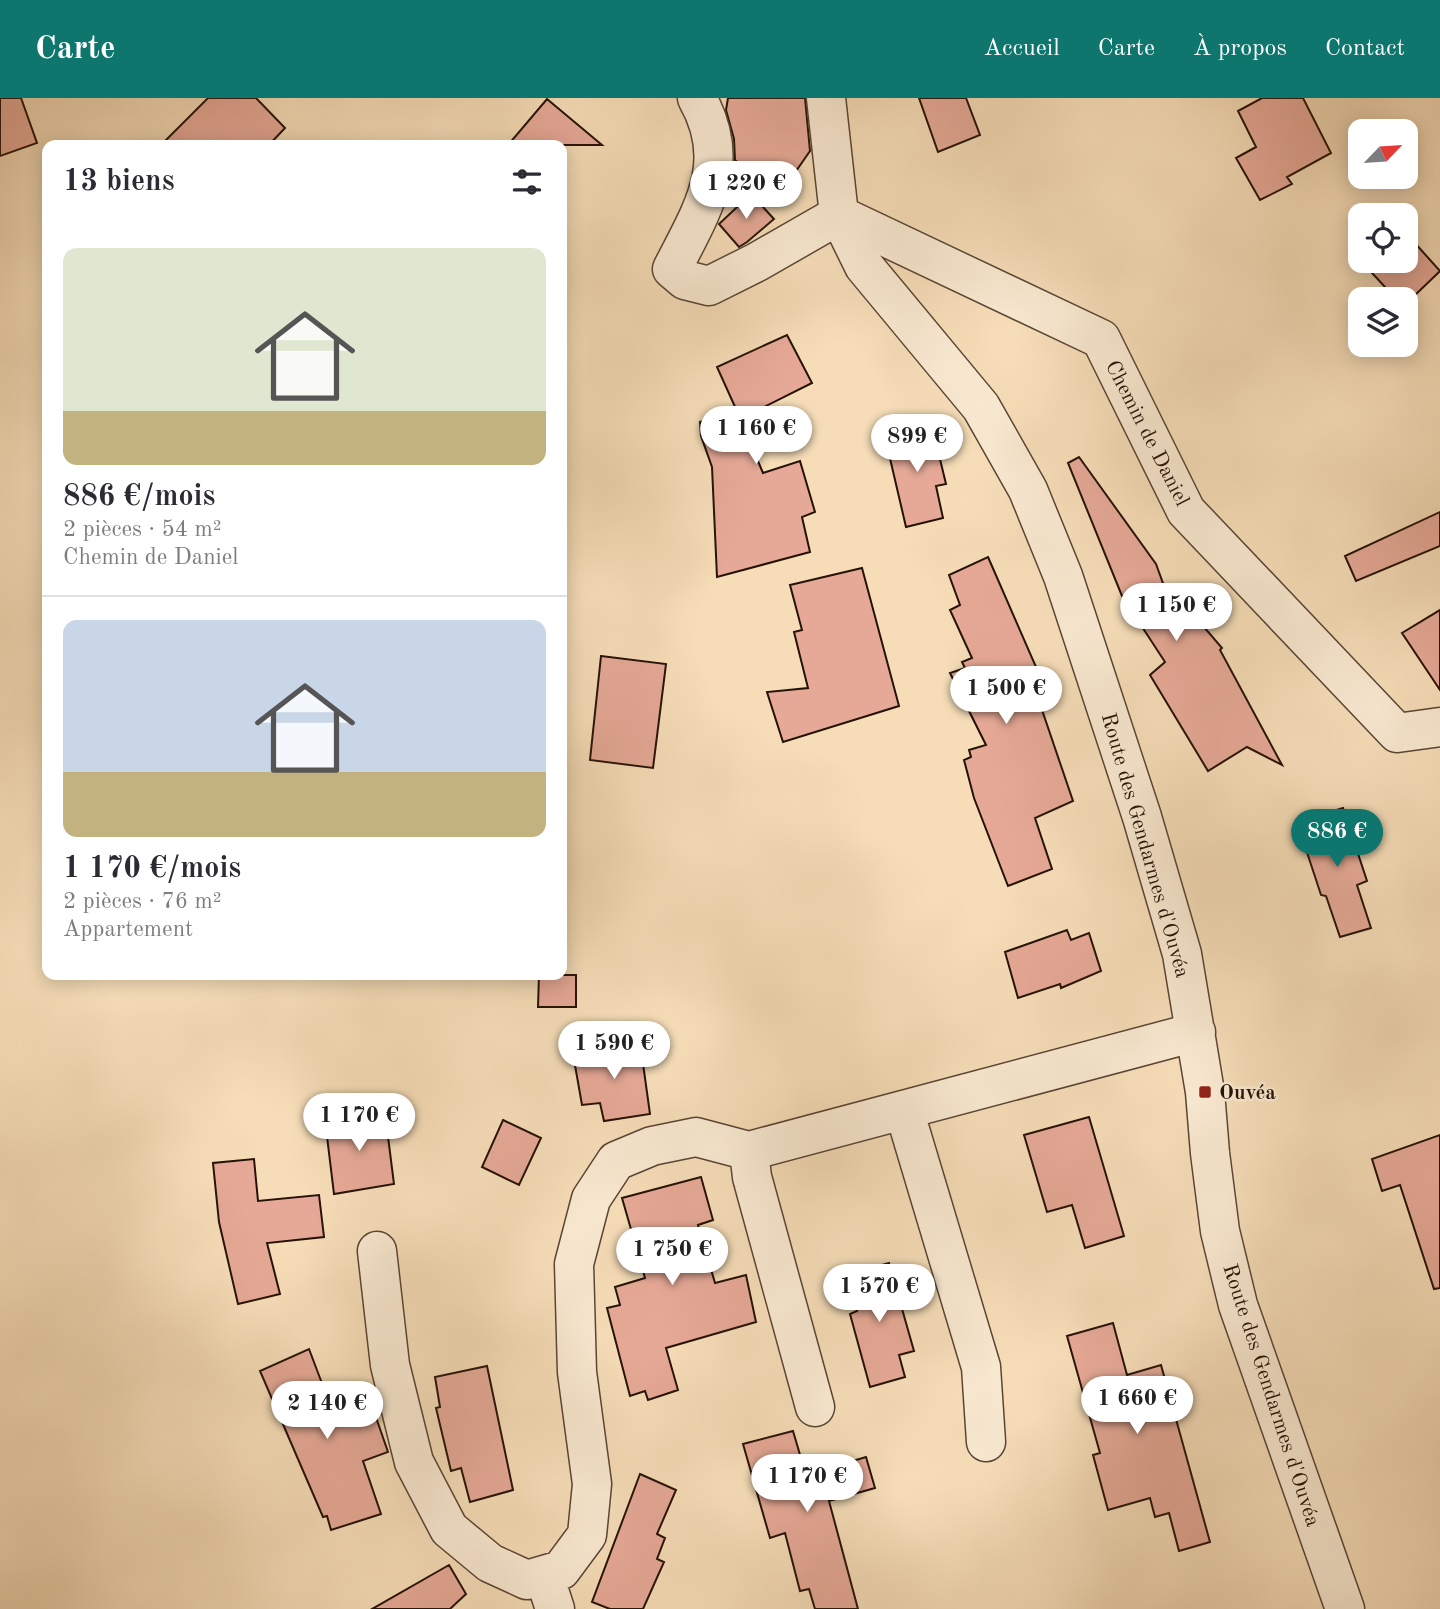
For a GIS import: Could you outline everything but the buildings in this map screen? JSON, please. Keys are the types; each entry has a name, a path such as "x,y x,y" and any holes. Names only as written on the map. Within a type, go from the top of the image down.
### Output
{"street":[{"path":"696,98 712,132 713,174 703,207 672,269 685,280 709,286 839,215"},
{"name":"Route des Gendarmes d'Ouvéa","path":"826,98 839,215 864,266 981,407 1028,490 1063,576 1142,817 1182,954 1205,1092 1220,1231 1238,1305 1345,1609"},
{"name":"Chemin de Daniel","path":"839,215 1101,339 1186,511 1397,733 1440,727"},
{"path":"377,1251 390,1365 414,1462 449,1529 489,1563 549,1592 561,1570 587,1535 592,1484 578,1373 574,1264 591,1199 616,1161 652,1146 696,1137 748,1151 1196,1032"},
{"path":"904,1110 981,1367 986,1442"},
{"path":"748,1151 752,1177 815,1407"}],"place":[{"name":"Ouvéa","path":"1205,1092"}]}
